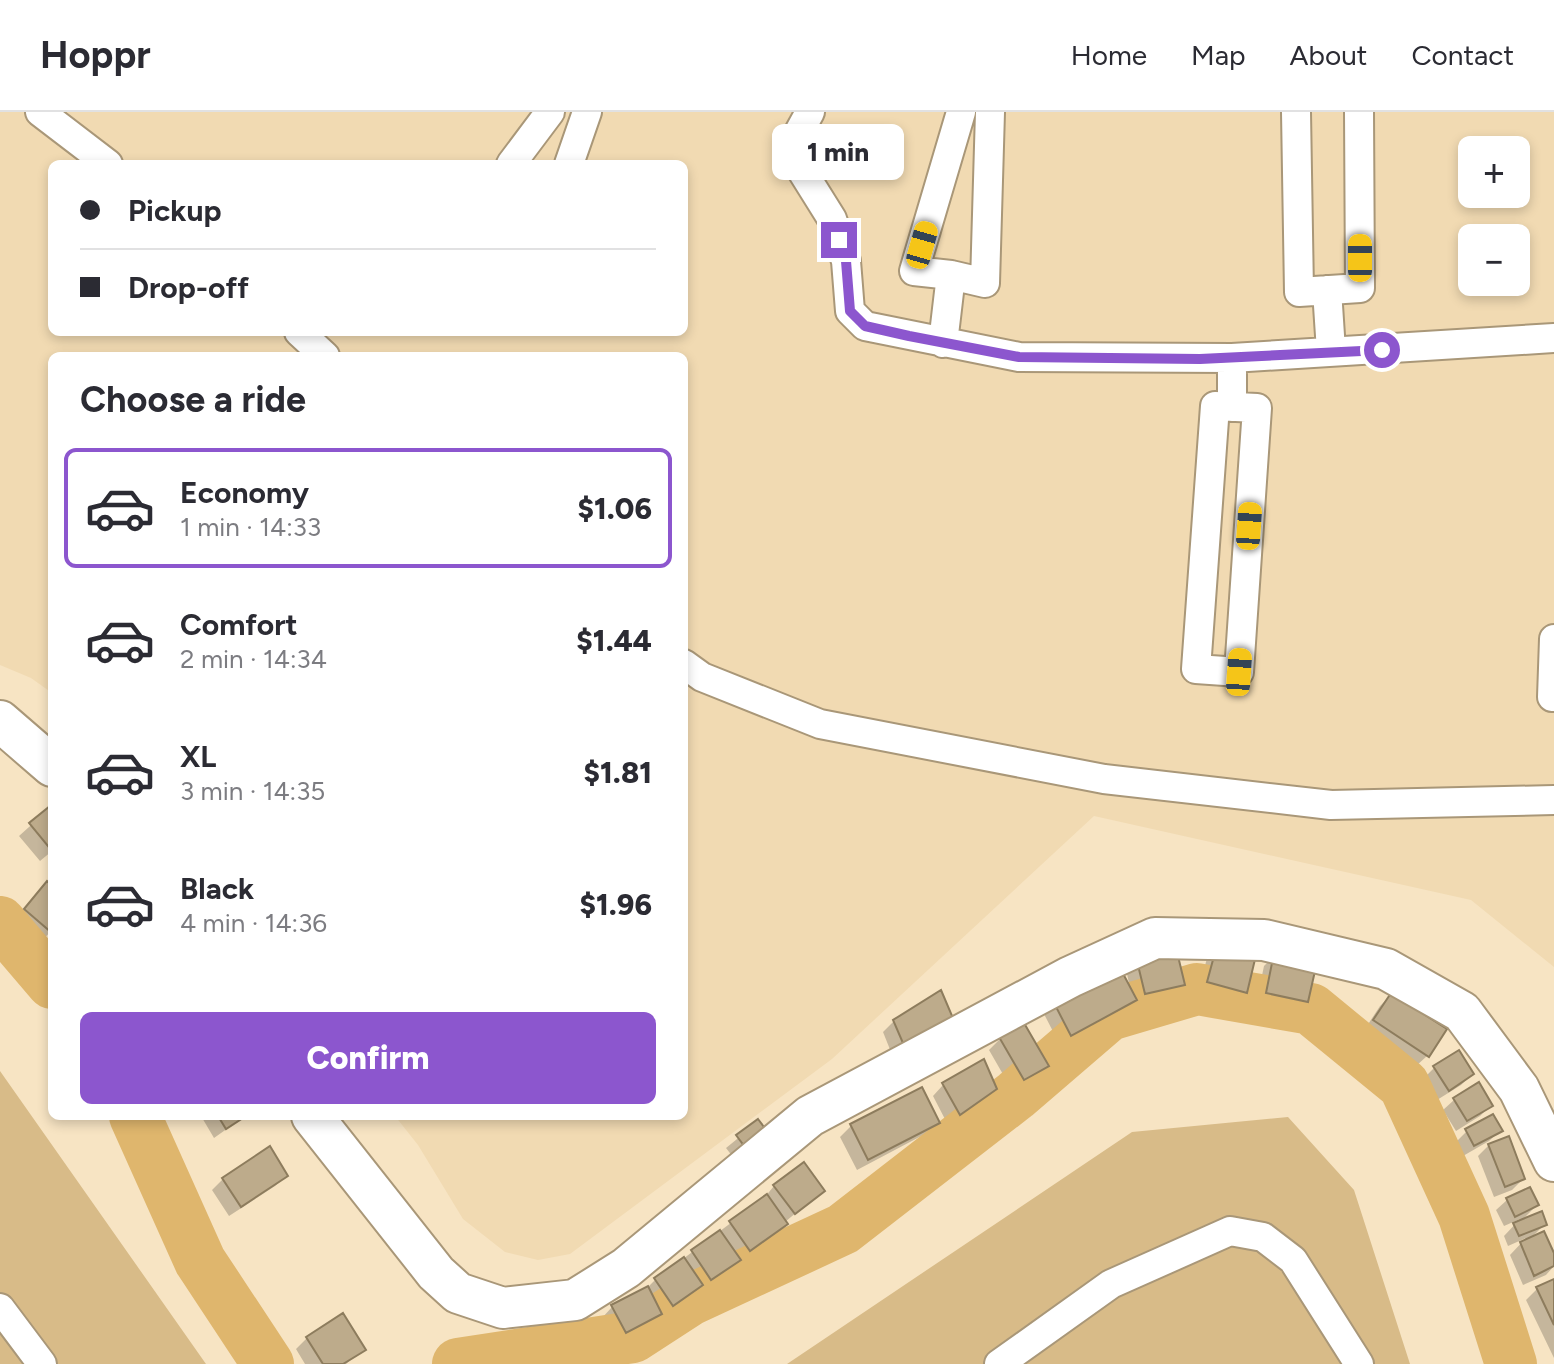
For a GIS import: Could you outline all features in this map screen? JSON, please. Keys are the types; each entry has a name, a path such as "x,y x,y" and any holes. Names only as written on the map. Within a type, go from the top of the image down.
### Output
{"street":[{"path":"40,112 103,160"},
{"path":"514,160 550,112"},
{"path":"570,160 587,112"},
{"path":"810,112 799,132 798,154 802,171 832,219 846,261 850,311 865,326 1019,357 1232,358 1554,338"},
{"path":"961,112 914,271 985,283 990,112"},
{"path":"1296,112 1299,292 1360,288 1359,112"},
{"path":"943,343 951,275"},
{"path":"1327,290 1331,351"},
{"path":"303,336 321,352"},
{"path":"1232,358 1232,407"},
{"path":"1215,406 1232,407 1257,408 1239,672 1196,669 1215,406"},
{"path":"1554,639 1554,697"},
{"path":"688,667 702,677 820,724 1104,779 1331,805 1554,800"},
{"path":"0,721 48,763"},
{"path":"315,1120 436,1273 458,1293 503,1308 575,1300 626,1268 810,1116 1070,977 1155,938 1264,940 1386,969 1462,1012 1519,1089 1554,1161"},
{"path":"999,1364 1111,1284 1230,1231 1263,1237 1293,1260 1359,1364"},
{"path":"0,1308 42,1364"}],"shaded area":[{"path":"0,112 1554,112 1554,967 1471,900 1094,816 832,1059 570,1254 538,1260 505,1252 463,1219 418,1145 398,1120 688,1120 688,352 48,352 48,690 31,678 0,665"},
{"path":"0,1071 206,1364 0,1364"},
{"path":"1288,1117 1354,1190 1410,1364 787,1364 1132,1132"}],"building":[{"path":"48,808 48,846 29,823"},
{"path":"47,881 48,930 24,909"},
{"path":"1217,945 1256,955 1247,993 1207,982"},
{"path":"1177,952 1185,985 1145,994 1137,961"},
{"path":"1274,953 1317,962 1308,1002 1266,993"},
{"path":"1119,966 1137,1000 1071,1036 1053,1001"},
{"path":"941,990 958,1030 909,1057 893,1020"},
{"path":"1391,993 1447,1029 1429,1057 1373,1020"},
{"path":"1024,1023 1049,1066 1024,1080 999,1037"},
{"path":"1459,1050 1474,1074 1449,1091 1433,1066"},
{"path":"984,1059 997,1089 960,1115 942,1083"},
{"path":"1479,1082 1493,1106 1467,1121 1453,1098"},
{"path":"922,1087 940,1123 868,1160 850,1124"},
{"path":"1493,1114 1503,1131 1474,1146 1465,1129"},
{"path":"758,1119 770,1135 748,1151 736,1135"},
{"path":"220,1120 240,1120 226,1129"},
{"path":"1509,1136 1525,1179 1505,1187 1488,1144"},
{"path":"270,1146 288,1176 241,1207 222,1178"},
{"path":"804,1162 825,1191 795,1214 773,1185"},
{"path":"1530,1187 1539,1205 1515,1217 1506,1198"},
{"path":"767,1194 788,1224 750,1251 729,1221"},
{"path":"1542,1211 1547,1225 1519,1236 1513,1223"},
{"path":"720,1230 741,1260 711,1280 691,1250"},
{"path":"1544,1231 1554,1253 1554,1266 1534,1276 1520,1242"},
{"path":"684,1257 703,1285 673,1306 654,1278"},
{"path":"1554,1279 1554,1325 1536,1287"},
{"path":"648,1286 662,1314 626,1333 611,1305"},
{"path":"343,1313 366,1350 343,1364 323,1364 306,1337"}],"waterway":[{"path":"0,922 48,978"},
{"path":"458,1364 633,1337 690,1300 843,1229 1016,1095 1109,1015 1197,989 1311,1009 1404,1085 1464,1216 1511,1364"},
{"path":"137,1120 200,1261 268,1364"}],"route":[{"path":"839,240 846,261 850,311 865,326 909,336 1019,357 1200,359 1382,350"}]}
